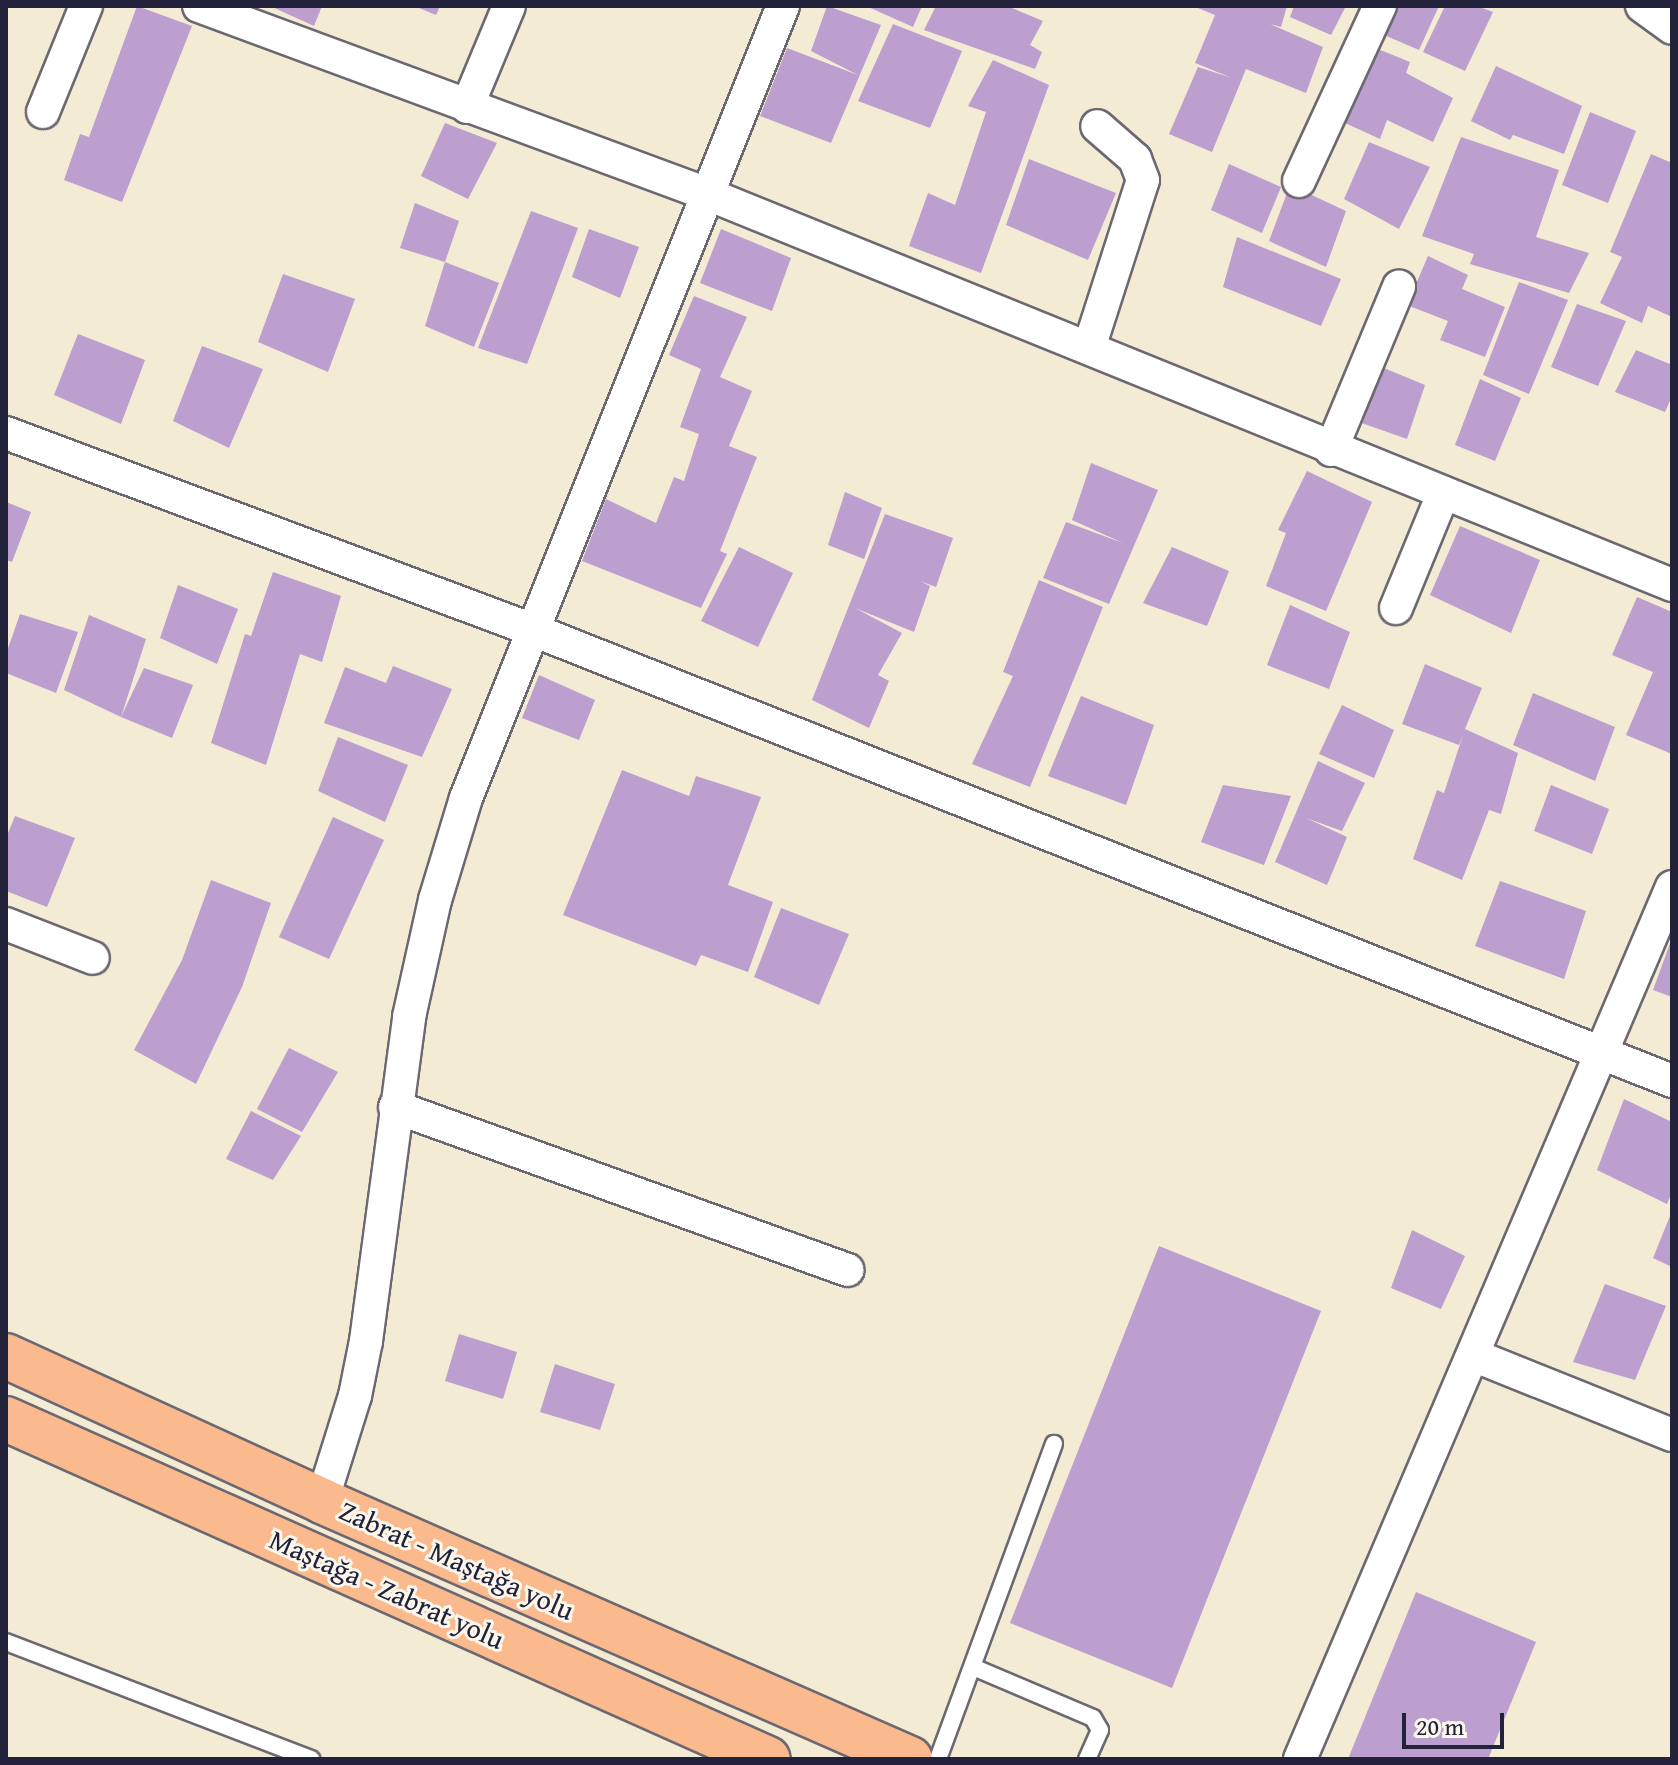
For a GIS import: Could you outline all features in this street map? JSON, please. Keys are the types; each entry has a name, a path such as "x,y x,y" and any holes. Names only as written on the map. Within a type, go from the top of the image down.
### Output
{"main road":[{"name":"Zabrat - Maştağa yolu","path":"6,1356 322,1501 910,1759"},
{"name":"Maştağa - Zabrat yolu","path":"6,1419 768,1759"}],"street":[{"path":"43,112 86,6"},
{"path":"199,6 242,13 467,107 710,195 1089,348 1331,450 1672,585"},
{"path":"467,107 509,6"},
{"path":"322,1501 355,1396 366,1341 395,1107 435,900 466,798 710,195 783,6"},
{"path":"1299,181 1380,6"},
{"path":"1642,6 1672,28"},
{"path":"1089,348 1143,180 1135,159 1097,126"},
{"path":"1331,450 1399,287"},
{"path":"6,433 533,630 1672,1081"},
{"path":"1396,608 1443,494"},
{"path":"1300,1759 1605,1053 1672,887"},
{"path":"6,924 93,958"},
{"path":"395,1107 848,1270"},
{"path":"1473,1355 1672,1435"}],"lane":[{"path":"938,1759 1054,1444"},
{"path":"6,1642 311,1759"},
{"path":"973,1667 1093,1718 1100,1730 1087,1759"}],"building":[{"path":"137,6 192,26 122,202 64,180 80,134 89,137"},
{"path":"270,6 322,6 314,26"},
{"path":"414,6 440,6 436,15"},
{"path":"827,6 881,25 831,143 760,116 787,48 858,75 811,51"},
{"path":"866,6 922,6 913,27"},
{"path":"936,6 1007,6 1043,21 1030,45 1042,52 1035,69 924,30"},
{"path":"1193,6 1287,6 1281,27 1270,24 1323,47 1306,93 1246,69 1212,152 1169,134 1198,67 1232,78 1195,63 1215,15"},
{"path":"1294,6 1346,6 1331,35 1290,17"},
{"path":"1388,6 1439,6 1419,50 1377,32"},
{"path":"1445,6 1477,6 1493,12 1465,71 1423,52"},
{"path":"893,24 962,51 930,128 858,101"},
{"path":"1368,45 1410,62 1406,73 1453,98 1433,142 1387,120 1380,139 1334,118"},
{"path":"993,60 1049,85 981,273 909,246 928,193 955,205 986,112 968,106"},
{"path":"1496,66 1582,106 1564,154 1513,135 1510,140 1471,121"},
{"path":"1590,112 1636,131 1608,203 1562,185"},
{"path":"445,123 497,143 468,199 421,176"},
{"path":"1461,137 1559,170 1536,237 1589,253 1569,293 1470,264 1474,254 1422,236"},
{"path":"1369,142 1430,167 1399,229 1344,199"},
{"path":"1651,154 1672,163 1672,317 1648,306 1642,323 1600,303 1622,257 1610,252"},
{"path":"1029,159 1116,193 1088,260 1006,225"},
{"path":"1229,164 1281,187 1262,233 1211,210"},
{"path":"1290,185 1346,211 1326,267 1269,241"},
{"path":"415,203 459,221 445,262 400,248"},
{"path":"531,211 578,228 527,364 478,348"},
{"path":"589,229 639,247 620,298 572,277"},
{"path":"721,229 791,258 772,311 700,283"},
{"path":"1237,237 1341,279 1321,326 1223,287"},
{"path":"1428,256 1468,275 1462,289 1505,307 1485,357 1440,340 1448,321 1407,305"},
{"path":"445,262 499,283 474,347 425,326"},
{"path":"283,274 355,299 328,372 258,342"},
{"path":"1519,282 1568,300 1529,394 1483,375"},
{"path":"694,296 747,317 720,377 752,391 729,446 757,457 720,551 727,554 701,608 582,561 606,499 656,523 674,477 684,481 699,434 680,427 701,369 669,355"},
{"path":"1577,304 1626,321 1598,386 1551,367"},
{"path":"78,334 145,360 121,424 54,395"},
{"path":"202,346 263,369 229,448 173,421"},
{"path":"1636,350 1672,365 1672,396 1665,412 1615,392"},
{"path":"1374,364 1425,385 1407,439 1353,420"},
{"path":"1480,379 1521,398 1495,461 1455,445"},
{"path":"1091,463 1158,490 1109,604 1043,578 1066,522 1123,543 1072,520"},
{"path":"1307,471 1372,502 1326,611 1266,586 1286,533 1278,530"},
{"path":"845,492 882,508 864,559 828,545"},
{"path":"6,502 31,512 12,562 6,560"},
{"path":"885,514 953,538 936,587 920,581 930,586 914,632 855,608 902,633 878,675 889,681 869,728 812,700"},
{"path":"1460,526 1540,560 1511,633 1430,595"},
{"path":"739,547 793,573 758,647 701,621"},
{"path":"1172,547 1229,571 1207,626 1143,603"},
{"path":"273,572 341,596 322,662 300,654 266,765 211,743 245,634 251,636"},
{"path":"1039,580 1103,607 1030,787 972,764 1013,676 1003,672"},
{"path":"178,585 238,609 217,664 160,638"},
{"path":"1637,597 1672,612 1672,754 1626,735 1653,672 1612,655"},
{"path":"1290,605 1350,632 1329,689 1267,665"},
{"path":"20,614 78,632 56,693 6,673 6,654"},
{"path":"89,615 146,639 121,717 64,690"},
{"path":"1425,664 1482,688 1465,729 1518,753 1501,814 1489,810 1462,880 1413,859 1437,790 1444,793 1463,735 1459,745 1402,724"},
{"path":"393,666 452,689 422,757 324,723 345,667 386,683"},
{"path":"144,668 193,685 172,738 121,717"},
{"path":"539,675 595,700 579,740 522,718"},
{"path":"1533,693 1615,727 1595,781 1513,745"},
{"path":"1081,696 1154,725 1126,805 1048,776"},
{"path":"1342,705 1394,730 1374,778 1319,754"},
{"path":"338,737 408,765 385,822 318,791"},
{"path":"1318,761 1365,783 1342,831 1306,818 1347,837 1327,885 1275,862"},
{"path":"622,770 689,796 696,776 761,797 728,885 773,902 748,972 701,955 696,966 563,915"},
{"path":"1223,785 1291,796 1264,865 1201,842"},
{"path":"1551,785 1609,809 1592,854 1534,831"},
{"path":"15,816 75,838 47,907 6,891 6,838"},
{"path":"333,817 384,840 329,959 279,937"},
{"path":"211,880 271,903 242,987 196,1084 134,1050 182,960"},
{"path":"1500,881 1586,911 1564,979 1475,946"},
{"path":"781,908 849,934 819,1005 754,977"},
{"path":"1672,938 1672,997 1653,990"},
{"path":"289,1048 338,1072 302,1132 257,1109"},
{"path":"1624,1099 1672,1122 1672,1192 1667,1204 1597,1170"},
{"path":"251,1111 301,1136 273,1180 226,1159"},
{"path":"1672,1211 1672,1267 1653,1258"},
{"path":"1412,1230 1465,1256 1441,1309 1391,1288"},
{"path":"1159,1246 1321,1311 1172,1688 1010,1623"},
{"path":"1605,1284 1666,1306 1635,1380 1573,1362"},
{"path":"459,1334 517,1352 503,1399 445,1381"},
{"path":"555,1364 615,1384 600,1430 540,1412"},
{"path":"1416,1592 1536,1642 1488,1759 1348,1759"}]}
